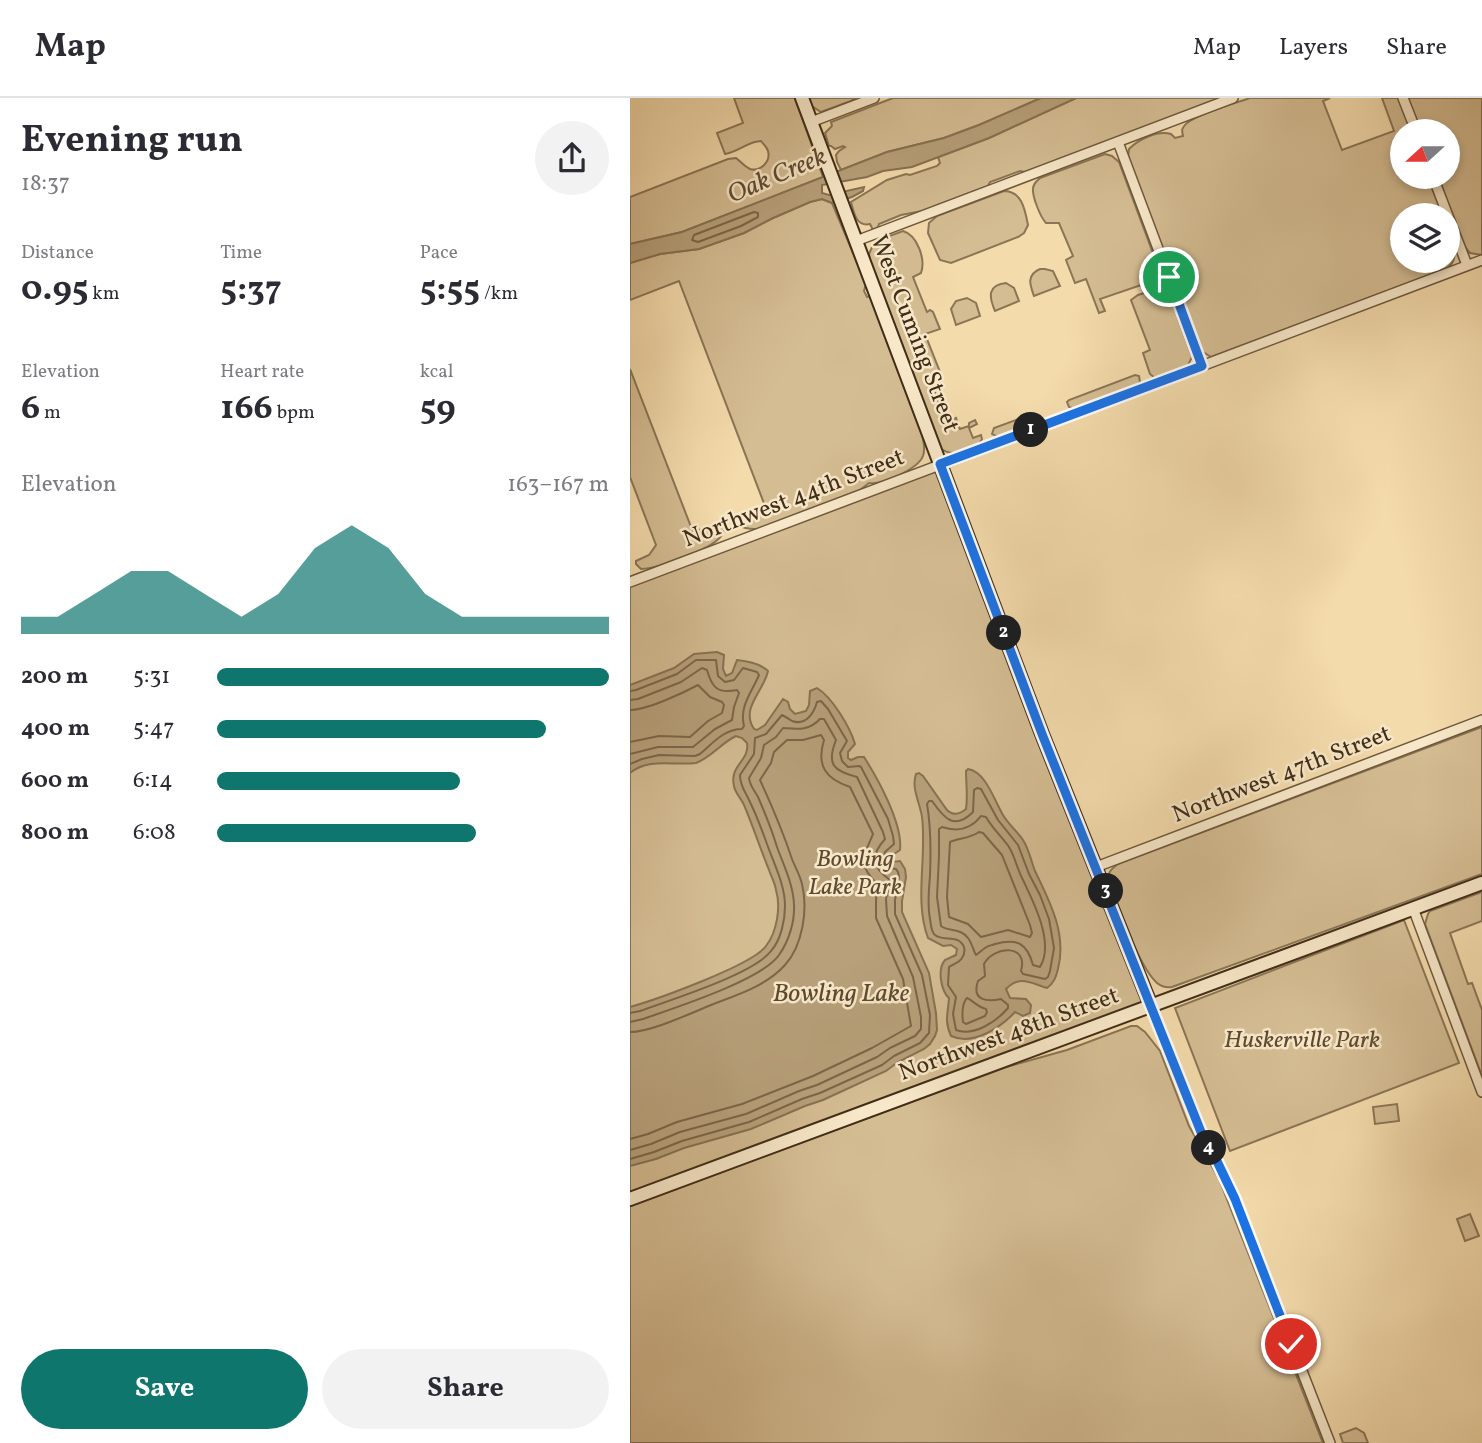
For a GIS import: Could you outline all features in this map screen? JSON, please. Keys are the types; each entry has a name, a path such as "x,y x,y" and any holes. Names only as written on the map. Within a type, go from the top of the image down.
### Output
{"street":[{"name":"West Cuming Street","path":"802,98 1042,734 1201,1132 1235,1199 1329,1443"},
{"path":"811,122 874,98"},
{"path":"856,242 1233,98"},
{"path":"1403,98 1411,119"},
{"path":"1118,142 1202,366"},
{"path":"1438,189 1467,265"},
{"name":"Northwest 44th Street","path":"630,582 1482,260"},
{"name":"Northwest 47th Street","path":"1096,867 1482,720"},
{"name":"Northwest 48th Street","path":"630,1199 1482,883"},
{"path":"1413,908 1482,1092"}],"green space":[{"path":"734,98 795,98 823,177 682,232 630,244 630,197 728,159 736,158 754,170 761,168 766,162 768,151 761,141 725,154 717,133 743,123"},
{"path":"807,98 855,98 821,112 810,105"},
{"path":"893,98 1041,98 944,138 887,152 841,170 836,155 845,147 835,149 829,146 825,133 832,126 831,122"},
{"path":"1076,98 1222,98 1025,172 1020,171 990,182 988,186 922,211 901,215 879,224 873,230 870,224 862,223 856,218 851,202 887,180 937,166 940,163 938,157 989,138"},
{"path":"1250,98 1330,98 1323,101 1342,150 1390,132 1390,189 1433,189 1439,203 1390,203 1390,273 1434,273 1211,357 1200,350 1128,158 1129,149 1143,139 1166,133 1175,138 1183,136 1182,129 1185,125 1205,113"},
{"path":"1382,98 1399,98 1407,119 1390,120"},
{"path":"1404,98 1482,98 1482,255 1470,253 1464,246 1460,236 1460,203 1446,203 1440,189 1460,189 1460,119 1412,119"},
{"path":"1105,154 1119,162 1160,272 1156,280 1100,299 1105,311 1099,313 1086,279 1075,283 1066,260 1073,256 1059,223 1046,223 1035,202 1033,188 1040,178"},
{"path":"1004,191 1015,194 1022,202 1028,225 1024,233 951,263 940,260 928,233 929,223 937,216"},
{"path":"822,199 832,203 866,284 864,291 867,297 870,296 875,308 922,433 924,453 914,466 890,479 869,483 860,490 759,529 744,528 733,519 765,506 679,281 630,300 630,263 660,254 699,249 744,233 773,218"},
{"path":"903,231 912,237 919,248 921,273 913,277 927,312 933,312 940,329 925,334 940,372 929,376 945,419 956,418 960,429 975,420 977,424 969,428 973,438 981,435 978,446 963,451 949,453 940,448 869,261 873,245"},
{"path":"1040,269 1053,271 1060,286 1034,296 1031,277"},
{"path":"1006,283 1014,288 1019,301 995,311 991,292 995,286"},
{"path":"1165,288 1168,292 1192,357 1187,367 1155,378 1150,374 1143,353 1150,350 1131,300"},
{"path":"967,298 976,303 980,316 956,325 951,309 956,301"},
{"path":"630,369 693,532 724,522 725,528 718,539 699,551 641,569 636,561 649,555 656,545 630,477"},
{"path":"1135,375 1139,376 1140,382 1135,387 1075,409 1069,407 1069,400"},
{"path":"1024,417 1028,428 1005,436 992,434 994,428"},
{"name":"Bowling Lake Park","path":"940,464 1151,1006 630,1199 630,582"},
{"path":"1482,727 1482,874 1172,987 1157,983 1150,975 1129,935 1108,881 1109,873 1118,864"},
{"path":"1482,892 1482,921 1450,933 1468,984 1472,983 1482,1010 1482,1076 1425,924 1430,911"},
{"name":"Huskerville Park","path":"1404,920 1459,1063 1230,1151 1175,1008"},
{"path":"1137,1026 1145,1032 1160,1051 1189,1126 1219,1179 1323,1443 630,1443 630,1206 1006,1067 1067,1050"},
{"path":"1397,1104 1399,1121 1375,1124 1373,1107"},
{"path":"1470,1214 1479,1236 1465,1241 1457,1219"},
{"path":"1356,1428 1364,1433 1368,1443 1343,1443 1340,1434"}],"water":[{"name":"Oak Creek","path":"1041,98 1076,98 989,138 912,167 822,185 822,193 829,195 864,187 863,191 852,197 832,203 822,199 810,202 744,233 699,249 660,254 630,263 630,244 682,232 887,152 944,138 979,125"},
{"name":"Bowling Lake","path":"717,652 724,655 723,669 726,676 732,673 737,660 757,664 768,671 751,707 750,721 754,729 765,725 783,699 795,714 806,711 810,691 817,688 829,698 845,721 855,744 848,752 848,758 851,760 864,757 882,789 898,828 900,850 891,856 890,860 900,861 905,869 902,912 929,973 937,1030 930,1044 924,1049 886,1071 823,1100 751,1129 630,1166 630,1007 743,963 766,946 777,919 775,885 743,802 734,786 734,773 747,749 747,743 742,738 736,736 696,763 645,765 630,773 630,685 674,668 694,654"},
{"name":"Bowling Lake","path":"968,769 985,781 1005,818 1025,844 1056,918 1060,956 1054,980 1047,988 1022,981 1011,984 1006,989 1010,998 1026,999 1031,1005 1030,1013 1023,1016 1015,1012 986,1034 968,1039 951,1036 947,1021 949,998 941,980 941,969 945,960 956,955 957,949 951,945 943,946 928,938 924,924 921,894 923,832 915,779 916,774 923,776 947,810 954,814 966,809"}],"route":[{"path":"1169,277 1202,366 940,464 1042,734 1201,1132 1235,1199 1291,1344"}]}
